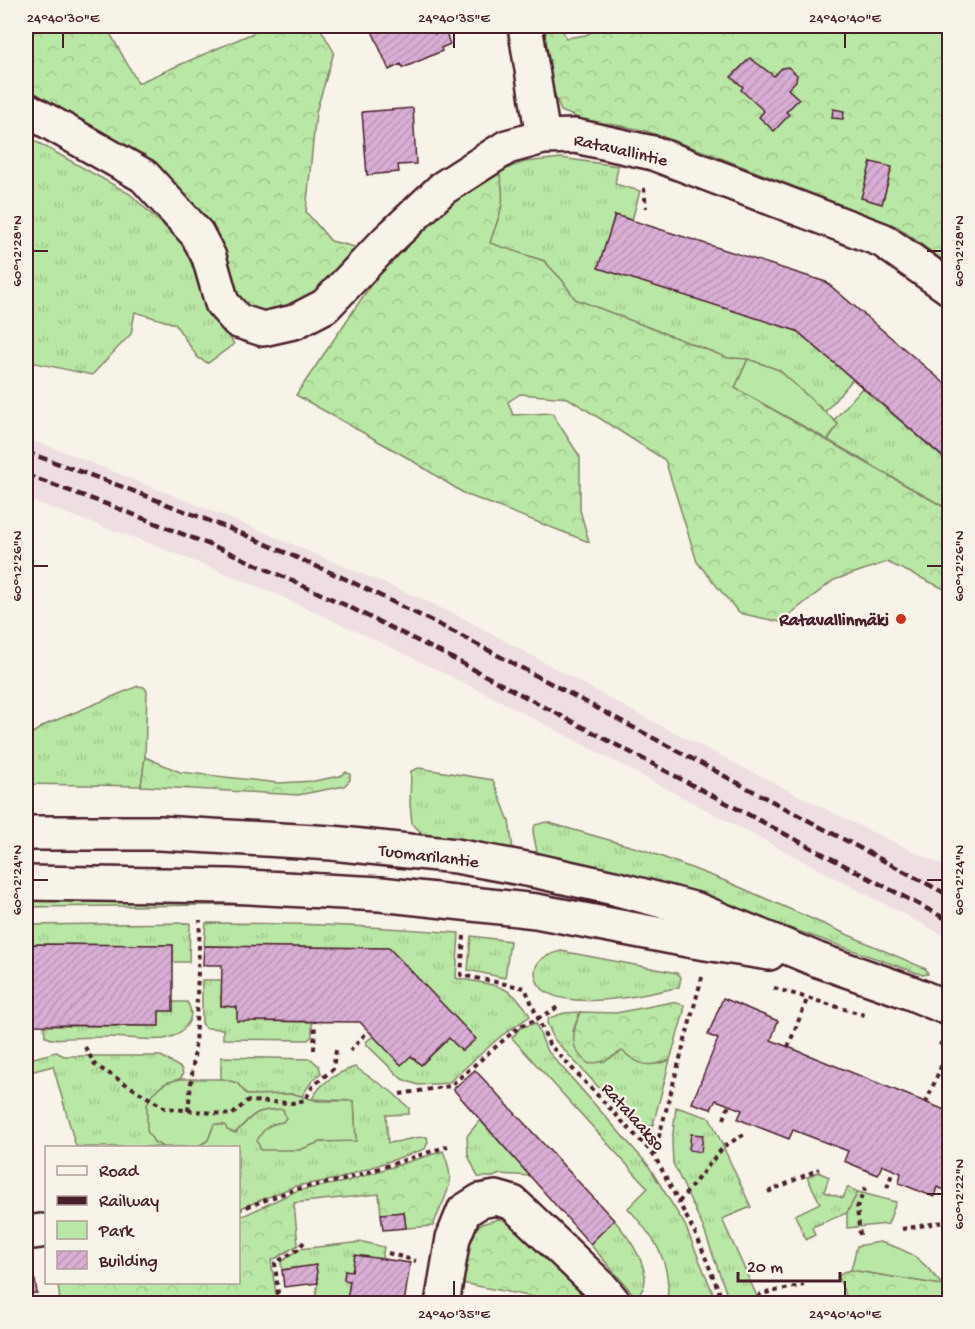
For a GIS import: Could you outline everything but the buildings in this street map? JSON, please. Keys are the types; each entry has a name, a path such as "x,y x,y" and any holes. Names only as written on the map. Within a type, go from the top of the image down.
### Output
{"main road":[{"path":"525,26 543,137"},
{"name":"Ratavallintie","path":"26,109 144,176 197,234 208,257 222,303 238,321 263,328 294,322 325,306 387,241 443,188 507,147 543,137 576,136 654,153 882,240 950,288"},
{"name":"Tuomarilantie","path":"26,833 160,833 332,843 456,856 614,888 697,910 818,960 950,1009"},
{"name":"Tuomarilantie","path":"26,883 230,886 391,895 536,911 693,941 818,960"},
{"path":"442,1304 453,1238 464,1211 480,1200 496,1198 513,1203 601,1287 615,1304"}],"path":[{"path":"645,188 646,208"},
{"path":"188,1111 195,1048 200,913"},
{"name":"Ratalaakso","path":"464,926 461,975 525,988 549,1044 654,1155 698,1239 724,1304"},
{"path":"654,1155 705,969"},
{"path":"774,987 876,1019"},
{"path":"788,1047 808,997"},
{"path":"400,1094 450,1086 520,1026 538,1019 561,1005"},
{"path":"314,1050 315,1022"},
{"path":"350,1051 368,1031"},
{"path":"926,1103 949,1047 929,1039"},
{"path":"86,1047 95,1065 165,1108 232,1115 247,1101 292,1103 305,1100 313,1086 333,1069 336,1050"},
{"path":"724,1119 729,1105"},
{"path":"679,1202 724,1146 747,1133"},
{"path":"240,1209 296,1189 344,1180 448,1146"},
{"path":"768,1192 819,1169"},
{"path":"887,1188 893,1170"},
{"path":"860,1235 857,1208 866,1186"},
{"path":"902,1229 950,1221"},
{"path":"284,1301 278,1293 275,1263 299,1249 305,1240"},
{"path":"388,1253 421,1262"},
{"path":"752,1304 761,1294 804,1285"}],"shaded area":[{"path":"26,439 57,449 242,523 465,619 642,716 845,819 949,868 949,938 489,695 367,636 267,590 151,544 26,499"}],"green space":[{"path":"26,26 106,26 138,83 269,26 319,26 334,52 316,112 306,212 331,241 359,248 325,289 289,312 253,312 231,287 215,231 162,172 26,95"},
{"path":"548,26 561,26 566,38 586,35 602,26 949,26 949,265 898,227 643,130 581,119 561,111 545,57 545,35"},
{"path":"26,136 130,194 184,245 203,294 234,344 208,363 198,358 175,324 135,312 131,334 92,375 26,361"},
{"path":"561,158 618,166 615,184 640,191 632,220 615,215 599,268 797,331 853,379 825,412 778,370 748,359 728,358 575,299 562,280 544,261 489,243 501,208 502,192 499,171 525,162"},
{"path":"499,171 502,201 490,243 544,261 562,280 575,299 728,358 748,359 735,388 949,510 949,591 887,562 834,580 780,622 739,613 697,562 665,460 568,398 520,394 508,402 513,415 552,413 580,457 580,510 589,542 465,494 408,458 296,395 392,254 449,202"},
{"path":"748,359 779,370 838,424 828,440 735,388"},
{"path":"862,388 949,463 949,510 828,440 838,424 834,420"},
{"path":"138,686 144,687 147,691 145,757 141,786 26,784 26,737 47,724"},
{"path":"145,757 180,772 279,783 314,781 340,776 346,772 350,774 350,780 344,786 298,795 141,786"},
{"path":"419,768 493,780 509,821 513,850 426,838 412,823 410,804 411,771"},
{"path":"546,822 644,850 728,882 926,969 928,974 923,975 753,915 626,875 537,852 533,832 535,825"},
{"path":"26,896 300,904 26,907"},
{"path":"190,923 189,962 173,962 173,945 26,944 26,925"},
{"path":"206,923 333,925 459,933 456,978 490,984 508,991 516,997 530,1016 501,1036 448,1083 418,1085 402,1079 366,1042 373,1036 411,1056 421,1065 449,1038 389,948 204,946"},
{"path":"471,936 510,941 505,978 468,970"},
{"path":"561,951 677,973 681,977 679,987 597,1000 574,1000 555,996 541,987 535,973 540,961"},
{"path":"202,980 222,980 221,1006 237,1007 237,1021 312,1022 312,1036 308,1040 223,1039 223,1029 205,1028 202,1023"},
{"path":"173,1002 187,1002 191,1015 182,1030 164,1039 107,1037 51,1039 45,1036 44,1026 158,1026 159,1011"},
{"path":"672,1002 684,1005 684,1012 670,1060 650,1065 644,1064 622,1051 605,1061 589,1064 582,1058 575,1046 575,1027 580,1012 616,1013"},
{"path":"580,1012 573,1031 605,1061 622,1051 644,1064 650,1065 670,1060 653,1125 641,1127 630,1121 554,1039 547,1023 549,1018 564,1013"},
{"path":"536,1023 546,1049 648,1165 685,1225 717,1303 666,1303 667,1273 660,1252 628,1208 648,1188 512,1038 520,1028"},
{"path":"56,1052 64,1056 161,1056 181,1068 183,1074 180,1079 166,1083 153,1093 154,1142 162,1146 76,1146 53,1066 26,1073 26,1060"},
{"path":"221,1057 311,1059 319,1066 321,1073 312,1081 302,1096 294,1094 247,1095 237,1083 221,1079"},
{"path":"355,1067 392,1092 409,1108 409,1114 386,1115 388,1143 427,1137 428,1142 425,1149 338,1179 295,1186 240,1209 240,1146 200,1146 208,1140 214,1124 225,1125 235,1133 260,1112 283,1109 286,1118 283,1122 272,1124 299,1150 320,1142 356,1140 354,1101 312,1099 330,1079"},
{"path":"180,1079 223,1079 237,1083 247,1095 294,1094 318,1101 354,1101 356,1141 320,1142 299,1150 261,1150 257,1141 259,1137 267,1127 283,1122 286,1118 283,1109 266,1110 255,1114 235,1133 227,1130 225,1125 214,1124 208,1140 199,1146 162,1146 154,1142 147,1131 147,1104 153,1093 166,1083"},
{"path":"676,1107 710,1118 751,1207 722,1219 760,1303 730,1303 703,1227 673,1163 672,1142"},
{"path":"480,1120 530,1176 500,1174 493,1177 478,1177 468,1155 467,1136"},
{"path":"443,1151 450,1181 433,1226 406,1228 404,1212 381,1214 379,1194 294,1203 298,1245 271,1261 276,1294 283,1303 98,1304 89,1300 76,1299 72,1303 60,1303 58,1284 240,1284 240,1216 296,1191 344,1182"},
{"path":"818,1172 829,1177 824,1192 843,1198 848,1187 858,1192 847,1213 812,1227 815,1235 806,1240 795,1215 820,1203 807,1177"},
{"path":"858,1192 896,1202 888,1224 847,1228 847,1213"},
{"path":"499,1219 515,1221 597,1303 534,1303 534,1297 456,1282 470,1234 481,1224"},
{"path":"614,1220 633,1246 643,1268 645,1278 643,1288 637,1296 590,1244"},
{"path":"363,1242 384,1247 382,1259 352,1271 345,1271 344,1280 350,1281 347,1300 340,1298 339,1303 314,1303 318,1283 316,1265 282,1270 281,1262 299,1249"},
{"path":"880,1242 915,1257 942,1285 851,1270 857,1246"},
{"path":"851,1270 942,1285 949,1294 949,1303 846,1303 846,1296 838,1277 843,1272"}],"railway":[{"path":"26,452 243,534 350,581 456,633 950,896"},
{"path":"26,475 233,554 343,604 448,656 950,921"}],"place":[{"name":"Ratavallinmäki","path":"901,619"}]}
